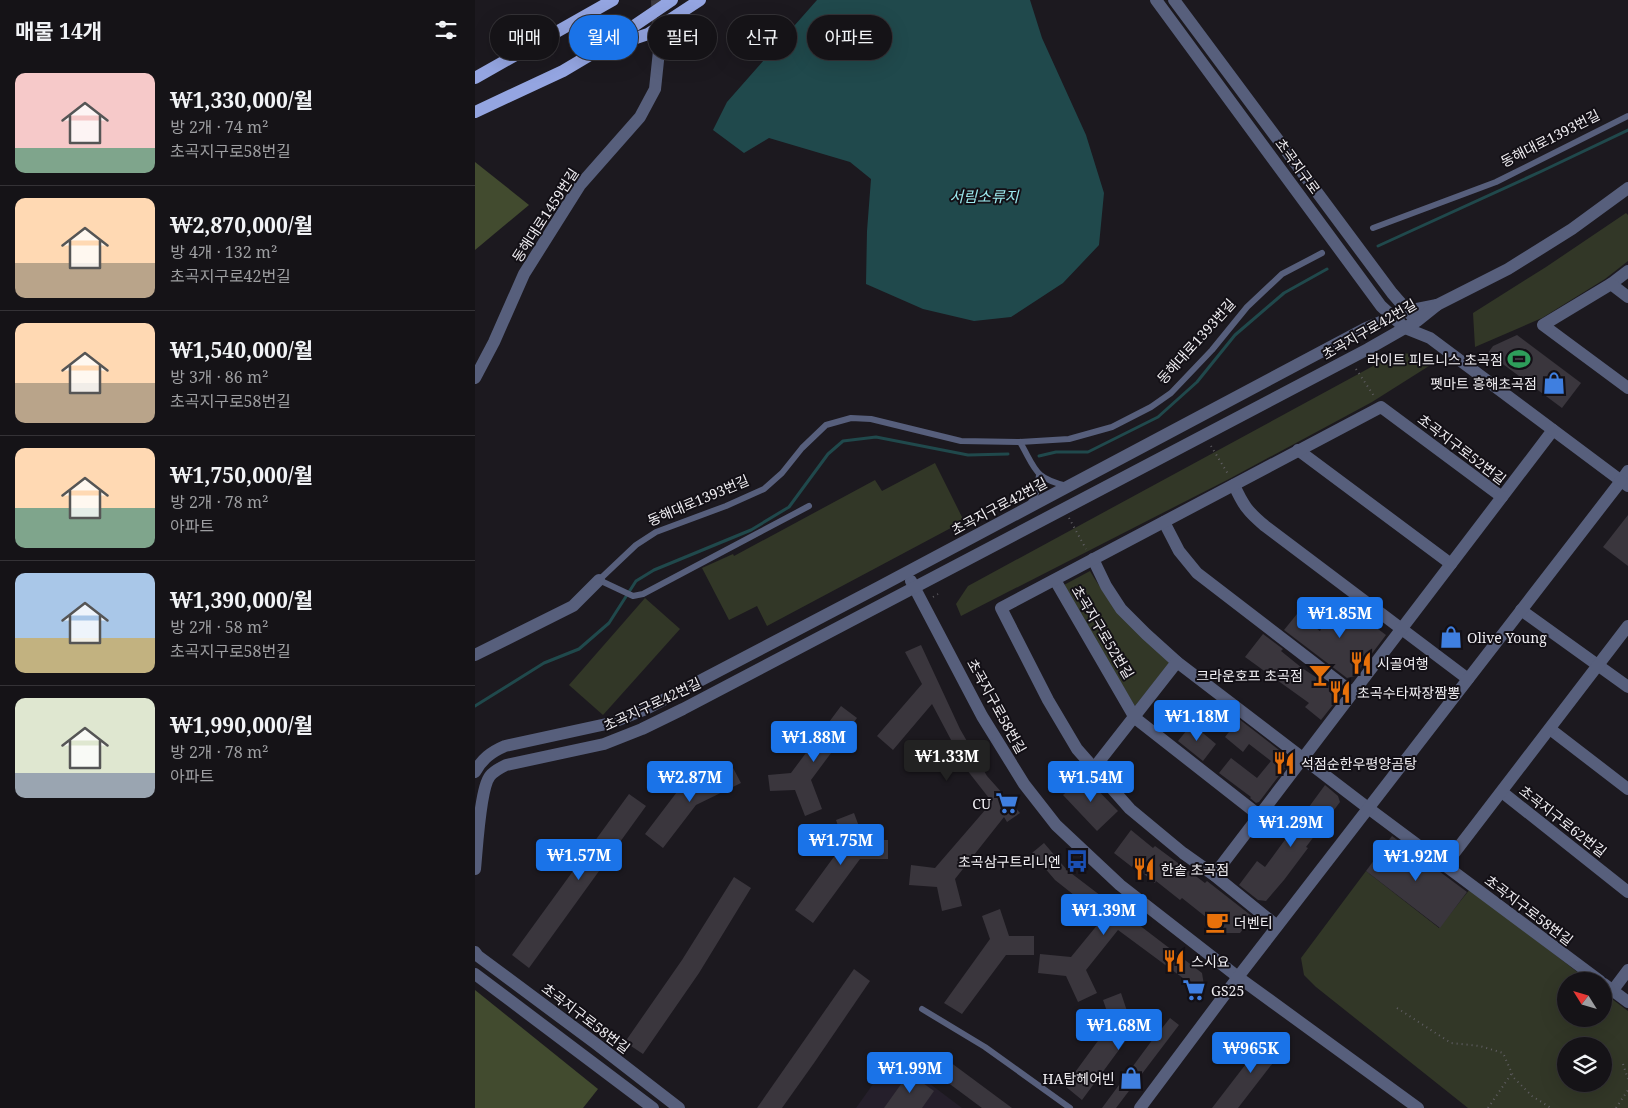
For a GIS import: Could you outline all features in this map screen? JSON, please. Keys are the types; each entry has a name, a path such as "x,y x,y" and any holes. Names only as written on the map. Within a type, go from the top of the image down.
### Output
{"main road":[{"path":"594,10 605,0"},
{"path":"475,78 613,0"},
{"path":"638,23 672,0"},
{"path":"638,37 648,34 700,0"},
{"path":"475,112 563,71 582,60"}],"street":[{"name":"초곡지구로","path":"1156,0 1381,306 1405,328 1426,336 1553,430 1626,480"},
{"name":"초곡지구로","path":"1174,0 1392,293 1417,321 1426,336"},
{"name":"동해대로1459번길","path":"475,378 494,342 524,274 579,185 640,117 655,89 658,60"},
{"path":"1437,305 1508,269 1572,229 1628,188"},
{"path":"1628,271 1611,284 1543,325 1628,388"},
{"path":"1611,284 1628,297"},
{"name":"초곡지구로42번길","path":"477,769 483,759 493,751 505,746 611,723 646,709 1366,328 1407,311 1437,305"},
{"name":"초곡지구로42번길","path":"475,868 483,792 489,777 495,771 506,765 604,744 642,729 915,588 1349,359 1417,321 1437,305"},
{"path":"1305,360 1315,377"},
{"path":"1277,926 1130,809 1077,749 1048,700 1001,608 1381,407"},
{"name":"초곡지구로52번길","path":"1381,407 1502,497"},
{"name":"초곡지구로52번길","path":"1214,875 1553,430"},
{"path":"1299,450 1451,564"},
{"path":"1140,1108 1277,926 1521,610 1626,480"},
{"path":"1234,485 1242,503 1253,516 1468,680"},
{"path":"1164,522 1179,551 1197,572 1353,693"},
{"name":"초곡지구로58번길","path":"1093,559 1106,586 1121,609 1177,662 1368,808 1588,972"},
{"name":"초곡지구로58번길","path":"907,572 982,716 1024,784 1056,825 1121,885 1238,977 1418,1108"},
{"name":"동해대로1393번길","path":"475,656 573,606 599,580"},
{"name":"초곡지구로52번길","path":"1055,580 1135,718 1260,816"},
{"path":"1521,610 1628,687"},
{"name":"초곡지구로62번길","path":"1445,865 1628,626"},
{"path":"1094,768 1177,662"},
{"path":"1550,729 1628,789"},
{"name":"초곡지구로62번길","path":"1502,792 1628,892"},
{"name":"초곡지구로58번길","path":"475,952 679,1108"},
{"path":"1613,983 1628,970"},
{"path":"475,974 653,1108"},
{"path":"1613,991 1628,1002"}],"lane":[{"name":"동해대로1393번길","path":"1373,228 1496,182 1628,116"},
{"name":"동해대로1393번길","path":"599,580 636,545 656,532 726,506 763,489 783,474 802,448 826,425 851,418 871,418 961,441 1020,442 1069,439 1112,427 1151,407 1171,393 1247,307 1282,274 1322,254"},
{"path":"1020,442 1039,475 1049,481 1068,486"},
{"path":"1028,507 1037,491 1039,475"},
{"path":"599,580 633,596 643,594 809,506"},
{"path":"922,1009 985,1047 1070,1108"}],"path":[{"path":"1349,359 1381,407"},
{"path":"1205,435 1234,485"},
{"path":"1064,510 1093,559"},
{"path":"1397,1008 1451,1043 1480,1046 1503,1053 1514,1078 1532,1096 1551,1108"},
{"path":"1623,1064 1628,1079"},
{"path":"1488,1108 1512,1073"},
{"path":"1616,1108 1628,1090"}],"shaded area":[{"path":"893,1056 962,1108 856,1108"}],"green space":[{"path":"475,162 529,205 475,250"},
{"path":"1626,213 1628,215 1628,261 1605,279 1542,318 1475,347 1473,313"},
{"path":"1397,353 1414,354 1429,366 1372,402 1229,479 961,616 956,604 968,586"},
{"path":"935,463 964,521 767,626 757,606 729,620 702,568 733,554 734,556 875,480 882,491"},
{"path":"1090,571 1116,608 1170,662 1135,706 1062,586"},
{"path":"645,598 680,629 603,715 569,685"},
{"path":"1366,871 1439,928 1470,889 1577,972 1557,972 1557,1028 1613,1028 1613,1000 1628,1011 1628,1108 1468,1108 1316,987 1304,975 1301,958"},
{"path":"475,990 598,1089 583,1108 475,1108"}],"water":[{"name":"서림소류지","path":"817,0 1030,0 1042,38 1086,135 1104,193 1099,245 1063,283 1011,317 974,321 923,309 866,284 867,231 871,179 850,162 769,138 744,153 713,130 727,102 764,60 797,60 797,23"}],"building":[{"path":"1517,335 1581,383 1562,408 1488,353 1493,346"},
{"path":"1628,515 1628,566 1603,547"},
{"path":"1348,600 1365,613 1362,617 1386,635 1355,676 1347,678 1284,630 1297,614 1320,631 1322,627 1325,629"},
{"path":"1263,634 1283,649 1281,651 1302,668 1340,693 1340,696 1321,720 1305,707 1309,703 1245,657"},
{"path":"921,645 960,729 987,776 1020,813 1007,822 1004,817 955,879 962,906 942,911 937,887 909,885 911,865 935,868 992,802 967,770 932,704 893,750 877,736 922,684 905,652"},
{"path":"841,706 857,718 811,780 822,809 805,816 795,790 770,791 768,775 791,773"},
{"path":"1239,719 1288,757 1288,764 1259,802 1256,803 1251,797 1219,773 1231,758 1257,778 1271,761 1249,744 1243,752 1225,737"},
{"path":"1192,724 1216,744 1203,761 1178,741"},
{"path":"731,764 741,783 696,805 663,848 645,834 680,788"},
{"path":"1084,776 1118,811 1097,831 1063,795"},
{"path":"1325,785 1338,796 1340,802 1284,880 1266,901 1258,900 1239,885 1257,861 1265,867"},
{"path":"629,794 646,806 529,968 512,955"},
{"path":"854,813 864,840 888,840 888,859 860,859 813,923 795,910 844,843 836,820"},
{"path":"1131,830 1153,848 1155,846 1205,883 1207,881 1253,917 1240,933 1226,933 1182,898 1180,900 1156,881 1155,883 1133,865 1132,867 1114,853"},
{"path":"1392,836 1467,892 1440,928 1366,871"},
{"path":"1044,843 1067,870 1202,973 1204,985 1195,996 1187,989 1191,984 1118,930 1086,970 1097,993 1078,1002 1066,976 1038,973 1040,954 1071,957 1103,918 1055,880 1032,853"},
{"path":"734,877 751,888 699,973 643,1054 625,1042 682,960"},
{"path":"1000,909 1009,936 1034,936 1034,955 1006,955 962,1014 944,1003 990,939 982,916"},
{"path":"854,969 870,981 814,1063 782,1108 757,1108"},
{"path":"1121,993 1130,1020 1155,1020 1155,1037 1170,1018 1179,1025 1116,1108 1102,1108 1153,1039 1127,1039 1082,1100 1065,1086 1111,1023 1103,1000"},
{"path":"1269,1034 1286,1046 1238,1108 1212,1108"},
{"path":"950,1062 1012,1108 982,1108 939,1076"},
{"path":"909,1073 934,1091 922,1108 884,1108"}],"waterway":[{"path":"1378,246 1628,130"},
{"path":"1039,456 1056,452 1088,452 1158,417 1197,382 1235,335 1284,293 1327,269"},
{"path":"475,706 544,663 579,649 609,623 636,581 654,570 751,530 789,507 828,454 843,441 876,437 968,455 1008,454"}],"tunnel":[{"path":"657,0 658,15"}],"place":[{"name":"라이트 피트니스 초곡점","path":"1519,359"},
{"name":"펫마트 흥해초곡점","path":"1554,383"},
{"name":"Olive Young","path":"1451,637"},
{"name":"시골여행","path":"1361,663"},
{"name":"크라운호프 초곡점","path":"1320,675"},
{"name":"초곡수타짜장짬뽕","path":"1340,692"},
{"name":"석점순한우평양곰탕","path":"1284,763"},
{"name":"CU","path":"1007,803"},
{"name":"초곡삼구트리니엔","path":"1077,861"},
{"name":"한솥 초곡점","path":"1144,869"},
{"name":"더벤티","path":"1217,922"},
{"name":"스시요","path":"1174,961"},
{"name":"GS25","path":"1194,990"},
{"name":"HA탑헤어빈","path":"1131,1078"}]}
